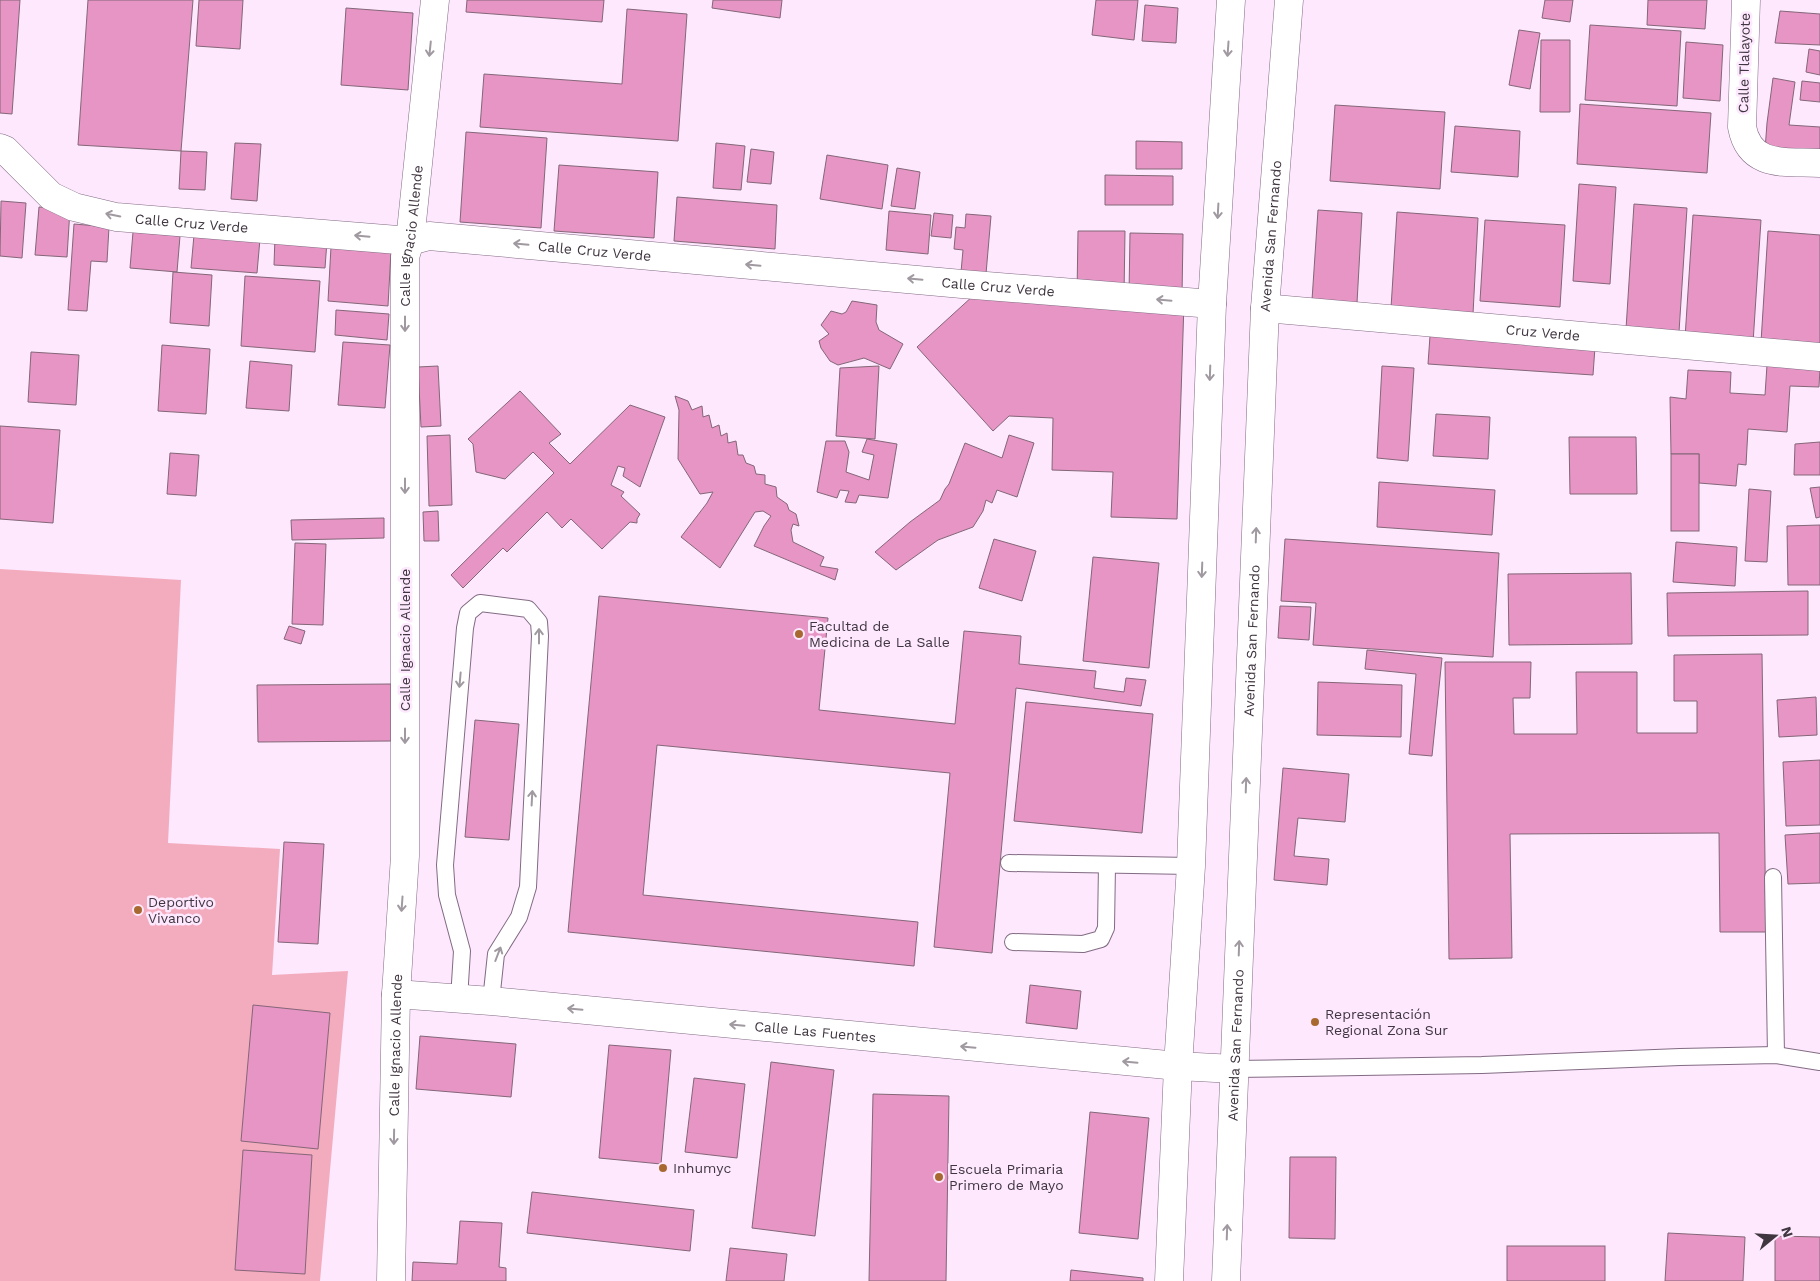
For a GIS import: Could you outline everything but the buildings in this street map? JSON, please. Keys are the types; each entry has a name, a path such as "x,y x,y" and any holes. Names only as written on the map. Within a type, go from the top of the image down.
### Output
{"street":[{"name":"Calle Ignacio Allende","path":"392,1281 396,994 405,856 405,257 410,240 435,0"},
{"path":"1169,1281 1178,1066 1191,866 1212,304 1231,0"},
{"name":"Avenida San Fernando","path":"1226,1281 1265,308 1289,0"},
{"name":"Calle Tlalayote","path":"1746,0 1742,127 1745,141 1753,152 1766,160 1820,163"},
{"name":"Calle Cruz Verde","path":"0,148 5,150 51,196 74,207 108,215 410,240 429,236 962,284 1212,304"},
{"name":"Cruz Verde","path":"1265,308 1820,357"},
{"name":"Calle Las Fuentes","path":"396,994 491,1001 1178,1066 1234,1069"}],"lane":[{"path":"459,999 462,951 447,895 445,864 465,628 468,613 480,603 528,609 539,622 540,636 528,887 519,917 496,954 491,1001"},
{"path":"1009,864 1191,866"},
{"path":"1013,942 1082,944 1101,939 1106,928 1108,865"},
{"path":"1773,877 1776,1056"},
{"path":"1234,1069 1482,1065 1680,1057 1776,1056 1820,1062"}],"shaded area":[{"name":"Deportivo Vivanco","path":"0,569 181,580 168,843 280,849 272,975 348,971 320,1281 0,1281"}],"place":[{"name":"Facultad de Medicina de La Salle","path":"799,634"},
{"name":"Deportivo Vivanco","path":"138,910"},
{"name":"Representación Regional Zona Sur","path":"1315,1022"},
{"name":"Inhumyc","path":"663,1168"},
{"name":"Escuela Primaria Primero de Mayo","path":"939,1177"}]}
